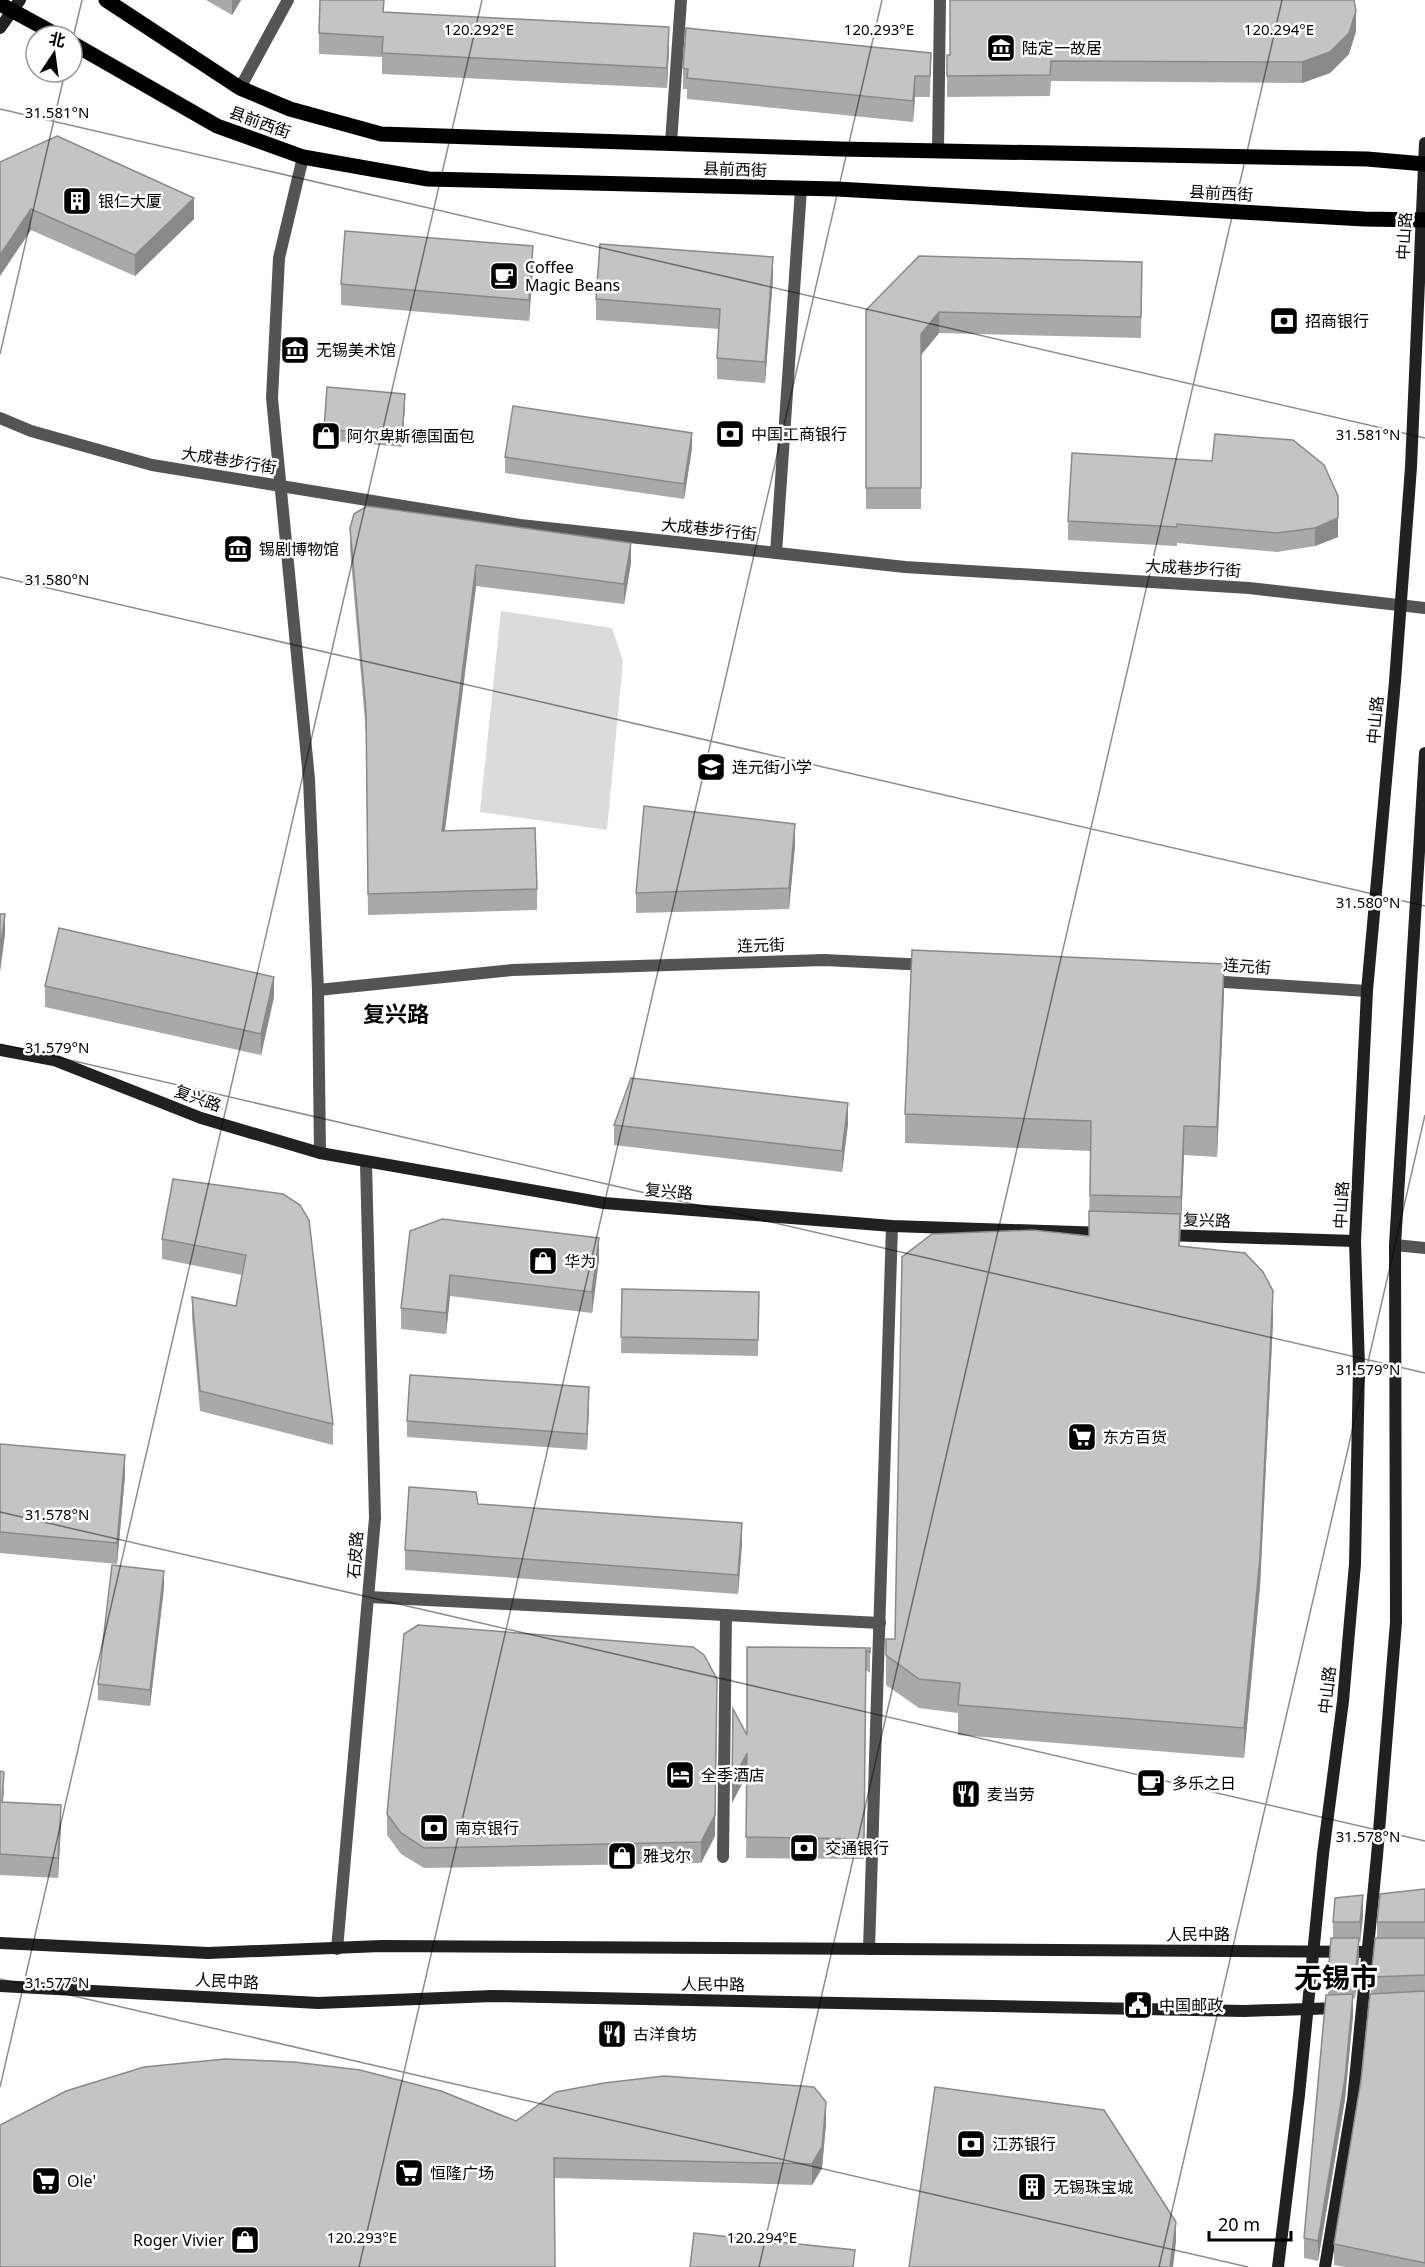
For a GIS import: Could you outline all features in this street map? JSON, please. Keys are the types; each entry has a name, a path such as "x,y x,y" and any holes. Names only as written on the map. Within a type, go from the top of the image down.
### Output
{"main road":[{"name":"县前西街","path":"106,0 240,88 290,109 381,134 938,151 1367,159 1425,164"},
{"path":"0,28 11,5 40,24"},
{"name":"县前西街","path":"84,50 218,126 303,157 428,178 801,189 1364,219 1423,220"},
{"name":"中山路","path":"1278,2267 1343,1701 1355,1564 1359,1367 1355,1241 1367,990 1411,467 1425,143"},
{"path":"1325,2267 1367,2007 1367,1952 1396,1622 1395,1245 1421,876 1425,753"},
{"name":"复兴路","path":"0,1050 54,1060 201,1118 320,1153 366,1163 604,1203 892,1226 1118,1233"},
{"name":"复兴路","path":"1153,1234 1355,1241"},
{"name":"人民中路","path":"0,1943 208,1953 393,1946 1390,1952"},
{"name":"人民中路","path":"0,1986 318,2003 492,1996 1244,2012 1367,2007"}],"street":[{"path":"240,88 288,0"},
{"path":"671,143 681,0"},
{"path":"938,151 940,0"},
{"path":"303,157 279,258 272,398 309,779 318,990 320,1153"},
{"path":"776,553 801,189"},
{"name":"大成巷步行街","path":"0,418 32,431 152,465 281,484 520,525 905,567 1249,588 1400,607 1425,608"},
{"name":"连元街","path":"318,990 523,969 824,960 945,966"},
{"name":"连元街","path":"1196,980 1367,990"},
{"name":"石皮路","path":"337,1949 375,1518 366,1163"},
{"path":"869,1949 892,1226"},
{"path":"1395,1245 1425,1248"},
{"path":"369,1597 880,1623"},
{"path":"723,1857 726,1615"}],"shaded area":[{"path":"501,611 612,628 623,661 607,830 480,812"}],"building":[{"path":"320,0 384,0 383,12 669,27 667,68 382,53 383,37 319,33"},
{"path":"950,0 1354,0 1356,11 1349,33 1330,52 1302,62 1051,61 1050,75 947,76 947,55 950,55"},
{"path":"686,28 931,53 930,76 915,76 913,101 687,78 688,69 683,68"},
{"name":"银仁大厦","path":"57,136 194,198 135,255 31,209 0,255 0,162"},
{"path":"345,231 533,246 529,300 341,284"},
{"path":"600,244 773,257 765,362 717,358 720,309 596,299"},
{"path":"919,256 1142,262 1141,317 939,312 921,334 921,488 866,488 866,310"},
{"path":"327,387 405,394 402,436 324,429"},
{"path":"513,406 692,433 684,484 505,457"},
{"path":"1215,434 1293,440 1324,465 1338,496 1338,518 1315,528 1277,533 1177,524 1177,527 1068,521 1072,453 1212,461"},
{"path":"367,506 631,543 624,584 476,565 442,831 535,828 537,889 368,894 366,712 350,528 354,514"},
{"path":"644,806 795,824 789,888 636,893"},
{"path":"0,914 5,914 0,951"},
{"path":"59,928 274,977 261,1034 45,986"},
{"path":"912,950 1224,964 1217,1127 1184,1126 1181,1197 1090,1195 1091,1121 905,1114"},
{"path":"631,1078 848,1103 842,1151 614,1125"},
{"path":"173,1179 283,1194 300,1205 309,1220 333,1424 200,1391 192,1297 236,1306 246,1255 162,1239"},
{"path":"1089,1211 1180,1214 1179,1246 1245,1253 1263,1272 1273,1291 1260,1557 1244,1728 958,1705 960,1683 919,1679 886,1655 886,1639 895,1639 902,1257 932,1234 1033,1230 1089,1236"},
{"path":"442,1219 599,1238 592,1292 450,1275 446,1313 401,1308 410,1231"},
{"path":"622,1289 759,1292 758,1340 621,1337"},
{"path":"410,1375 589,1387 587,1434 407,1421"},
{"path":"0,1444 125,1455 117,1543 0,1532"},
{"path":"409,1487 476,1492 478,1504 742,1523 738,1575 405,1550"},
{"path":"112,1565 164,1571 150,1690 98,1684"},
{"path":"418,1625 693,1647 704,1655 717,1679 715,1815 701,1842 424,1848 401,1833 387,1814 404,1634"},
{"path":"747,1647 870,1648 870,1652 866,1650 864,1839 746,1837 747,1753 732,1782 733,1709 747,1735"},
{"path":"0,1771 4,1772 2,1802 61,1805 58,1858 0,1854"},
{"path":"1425,1889 1425,1922 1377,1922 1380,1894"},
{"path":"1363,1895 1360,1922 1333,1922 1335,1898"},
{"path":"1331,1938 1359,1938 1355,1978 1328,1979"},
{"path":"1375,1938 1425,1938 1425,1975 1371,1977"},
{"path":"1425,1991 1425,2263 1334,2244 1361,2080 1370,1994"},
{"path":"1353,1994 1345,2078 1318,2241 1304,2238 1326,1995"},
{"name":"恒隆广场","path":"225,2059 294,2062 360,2070 441,2091 516,2121 556,2092 604,2083 664,2076 814,2087 826,2102 822,2147 812,2164 554,2158 555,2267 0,2267 0,2125 66,2091 144,2067"},
{"name":"无锡珠宝城","path":"935,2087 1104,2110 1176,2222 1170,2267 909,2267"},
{"path":"694,2233 855,2250 853,2267 690,2267"}],"place":[{"name":"陆定一故居","path":"1001,48"},
{"name":"银仁大厦","path":"77,201"},
{"name":"Coffee Magic Beans","path":"504,276"},
{"name":"招商银行","path":"1284,321"},
{"name":"无锡美术馆","path":"295,350"},
{"name":"中国工商银行","path":"730,434"},
{"name":"阿尔卑斯德国面包","path":"326,436"},
{"name":"锡剧博物馆","path":"238,549"},
{"name":"连元街小学","path":"711,767"},
{"name":"华为","path":"543,1261"},
{"name":"东方百货","path":"1082,1437"},
{"name":"全季酒店","path":"680,1775"},
{"name":"多乐之日","path":"1151,1783"},
{"name":"麦当劳","path":"966,1794"},
{"name":"南京银行","path":"434,1828"},
{"name":"交通银行","path":"804,1848"},
{"name":"雅戈尔","path":"622,1856"},
{"name":"中国邮政","path":"1138,2005"},
{"name":"古洋食坊","path":"612,2034"},
{"name":"江苏银行","path":"971,2144"},
{"name":"恒隆广场","path":"409,2173"},
{"name":"Ole'","path":"46,2181"},
{"name":"无锡珠宝城","path":"1032,2187"},
{"name":"Roger Vivier","path":"245,2240"}],"district":[{"name":"复兴路","path":"396,1013"},
{"name":"无锡市","path":"1336,1977"}]}
